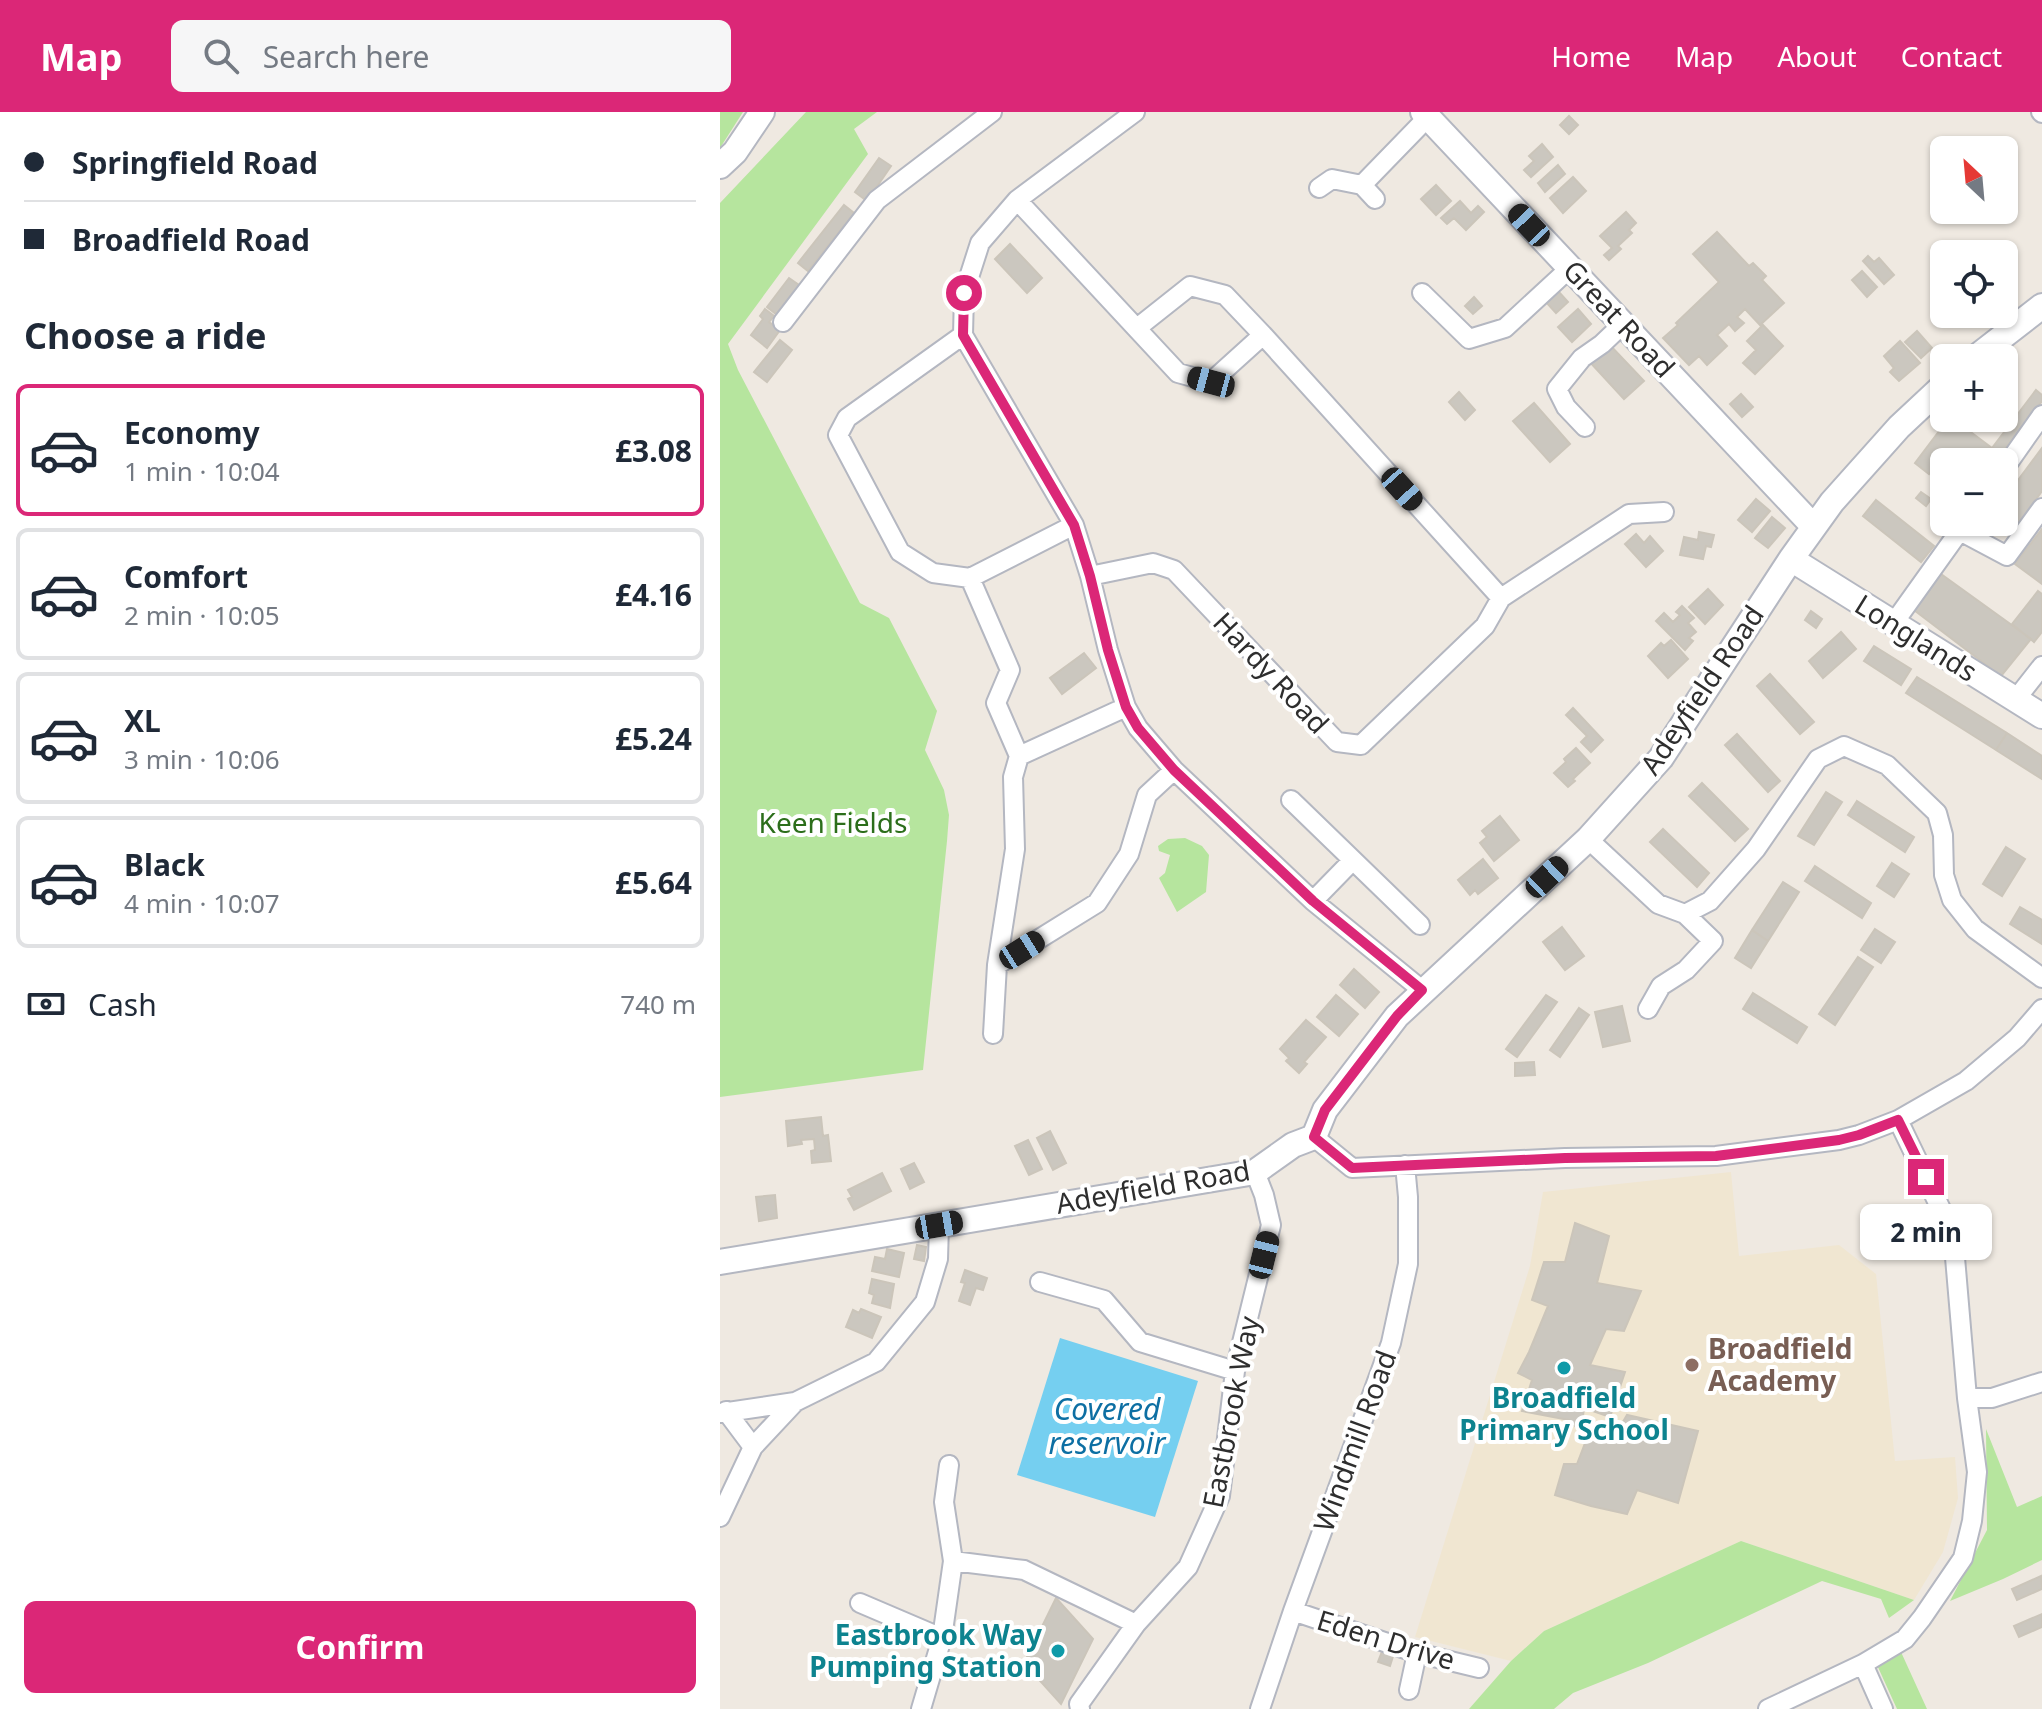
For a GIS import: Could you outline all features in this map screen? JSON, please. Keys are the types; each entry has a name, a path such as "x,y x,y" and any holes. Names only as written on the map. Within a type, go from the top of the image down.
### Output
{"street":[{"path":"720,166 735,152 762,112"},
{"path":"783,322 877,200 992,112"},
{"path":"1135,112 1017,200 980,243 964,293 963,335 1074,525 1108,650 1126,707 1138,728 1174,770 1313,901 1422,990"},
{"path":"1362,185 1425,114"},
{"name":"Great Road","path":"1425,114 1814,527"},
{"path":"1319,188 1332,179 1362,185 1375,199"},
{"path":"1017,200 1178,373 1211,382 1263,335"},
{"path":"1422,293 1469,339 1505,328 1570,268"},
{"path":"1137,328 1190,286 1225,295 1501,598 1629,514 1664,512"},
{"path":"1993,344 2042,306"},
{"path":"1585,427 1566,407 1557,389 1582,358 1624,323"},
{"path":"963,335 847,418 838,435 900,552 933,573 970,578 1074,525"},
{"name":"Adeyfield Road","path":"720,1262 1255,1172 1293,1145 1314,1137 1325,1110 1397,1016 1588,839 1661,758 1791,559 1832,502 1899,427 1930,398"},
{"path":"2018,449 2042,415"},
{"path":"1978,536 2007,556 2042,508"},
{"path":"1893,624 1956,536"},
{"name":"Longlands","path":"1791,559 2042,716"},
{"name":"Hardy Road","path":"1090,576 1153,563 1174,570 1337,742 1361,745 1485,626 1501,598"},
{"path":"970,578 1010,670 996,703 1019,756 1013,777 1015,849 997,965 993,1034"},
{"path":"2016,699 2042,666"},
{"path":"1019,756 1126,707"},
{"path":"1685,914 1710,901 1756,849 1818,759 1844,746 1887,765 1937,813 1943,835 1944,875 1952,900 1975,929 2042,978"},
{"path":"997,965 1097,903 1129,854 1147,795 1174,770"},
{"path":"1291,800 1420,925"},
{"path":"1588,839 1658,904 1685,914 1713,941 1686,970 1661,986 1648,1009"},
{"path":"1313,901 1353,860"},
{"path":"1314,1137 1352,1168 1565,1158 1716,1156 1839,1140 1898,1120 1966,1081 2017,1038 2042,1009"},
{"path":"1768,1709 1863,1664 1905,1639 1963,1558 1972,1521 1977,1472 1967,1398 1953,1234 1898,1120"},
{"name":"Windmill Road","path":"1260,1709 1391,1343 1408,1264 1405,1165"},
{"name":"Eastbrook Way","path":"1080,1709 1079,1704 1136,1624 1188,1567 1220,1496 1235,1371 1271,1225 1255,1172"},
{"path":"723,1412 795,1402 876,1362 925,1302 938,1259 939,1225"},
{"path":"1040,1282 1104,1300 1140,1342 1235,1371"},
{"path":"1967,1398 1992,1398 2042,1382"},
{"path":"720,1517 753,1447 795,1402"},
{"path":"723,1412 753,1447"},
{"path":"921,1709 942,1638 953,1561 944,1502 949,1465"},
{"path":"953,1561 1024,1570 1136,1624"},
{"path":"860,1603 942,1638"},
{"name":"Eden Drive","path":"1293,1611 1417,1653 1479,1668"},
{"path":"1409,1690 1417,1653"},
{"path":"1863,1664 1883,1709"}],"shaded area":[{"name":"Broadfield Academy","path":"1731,1172 1739,1256 1839,1245 1876,1274 1895,1461 1955,1457 1958,1498 1943,1552 1914,1600 1741,1541 1544,1631 1511,1661 1415,1637 1530,1266 1543,1192"}],"green space":[{"path":"720,112 743,112 720,148"},
{"name":"Keen Fields","path":"806,112 877,112 854,129 868,154 728,344 738,370 860,603 889,618 937,711 925,750 944,790 949,815 947,841 923,1070 720,1097 720,203"},
{"path":"1185,838 1202,846 1209,855 1206,892 1177,912 1159,878 1165,873 1170,855 1159,851 1158,846 1168,839"},
{"path":"1986,1429 2017,1507 2042,1496 2042,1560 1950,1601 1987,1530"},
{"path":"1741,1541 1914,1600 1889,1618 1881,1599 1822,1581 1648,1663 1573,1693 1554,1709 1469,1709 1511,1661 1544,1631"},
{"path":"1901,1652 1927,1709 1897,1709 1877,1665"}],"water":[{"name":"Covered reservoir","path":"1060,1338 1198,1381 1155,1517 1017,1475"}],"building":[{"path":"1569,116 1578,125 1569,134 1560,125"},
{"path":"1542,144 1553,157 1531,177 1524,170 1534,161 1529,156"},
{"path":"879,158 891,166 867,201 855,192"},
{"path":"1558,165 1565,174 1545,192 1538,183"},
{"path":"1573,177 1586,191 1563,213 1550,198"},
{"path":"1436,185 1451,201 1436,215 1421,199"},
{"path":"1460,201 1471,213 1478,206 1484,212 1466,230 1454,218 1447,224 1441,218"},
{"path":"844,205 854,213 808,271 798,263"},
{"path":"1626,212 1636,223 1629,230 1632,233 1618,246 1621,249 1609,260 1604,255 1612,248 1600,236"},
{"path":"1717,232 1749,266 1753,263 1766,276 1762,280 1784,303 1760,325 1745,309 1737,317 1744,323 1735,331 1729,324 1717,335 1727,346 1707,365 1699,356 1689,365 1663,338 1719,282 1693,254"},
{"path":"1010,244 1042,278 1027,293 995,259"},
{"path":"1868,256 1874,262 1879,258 1894,275 1884,284 1863,261"},
{"path":"1862,271 1877,287 1867,297 1852,280"},
{"path":"789,278 799,285 776,314 767,307"},
{"path":"1558,291 1568,302 1556,313 1546,302"},
{"path":"1474,297 1482,306 1473,314 1465,306"},
{"path":"765,309 774,316 769,322 780,330 767,348 751,335 763,319 760,316"},
{"path":"1578,309 1591,324 1572,342 1558,327"},
{"path":"1763,325 1783,346 1755,374 1743,363 1756,350 1747,341"},
{"path":"1917,331 1930,350 1921,358 1905,342"},
{"path":"780,340 792,350 767,382 754,372"},
{"path":"1900,341 1920,363 1899,381 1890,372 1894,368 1884,356"},
{"path":"1607,342 1644,381 1624,399 1588,360"},
{"path":"2036,390 2042,395 2042,401 2006,448 1992,448 2004,432 2018,432 2018,414"},
{"path":"1459,392 1475,410 1465,420 1449,402"},
{"path":"1741,394 1753,407 1742,417 1730,404"},
{"path":"1534,403 1570,444 1550,462 1513,421"},
{"path":"1938,432 1971,432 1992,448 1930,448 1929,474 1915,463"},
{"path":"2042,448 2042,491 2018,524 2018,480"},
{"path":"1921,492 1930,500 1926,506 1916,498"},
{"path":"1756,499 1770,511 1752,532 1738,520"},
{"path":"1876,500 1934,546 1921,562 1863,516"},
{"path":"1772,517 1785,528 1768,548 1755,538"},
{"path":"2042,529 2042,584 2015,564"},
{"path":"1699,532 1714,535 1711,547 1706,546 1703,559 1680,555 1684,537 1698,540"},
{"path":"1636,534 1644,543 1650,536 1663,551 1646,567 1625,544"},
{"path":"1941,574 2031,639 2001,676 1914,610"},
{"path":"1708,589 1723,605 1705,624 1689,607"},
{"path":"2038,591 2042,594 2042,632 2034,642 2012,624"},
{"path":"1682,606 1694,618 1688,623 1696,632 1689,638 1693,641 1685,650 1656,621 1664,613 1673,622 1680,615 1676,612"},
{"path":"1811,611 1822,619 1816,628 1805,620"},
{"path":"1841,632 1856,649 1823,678 1809,661"},
{"path":"1671,640 1688,659 1668,678 1648,656 1661,643 1664,646"},
{"path":"1874,646 1911,669 1901,685 1864,661"},
{"path":"1084,653 1096,668 1062,694 1050,678"},
{"path":"1770,674 1814,722 1800,734 1757,686"},
{"path":"1917,677 2007,733 1996,750 1906,693"},
{"path":"1573,708 1603,740 1591,752 1581,742 1587,736 1566,715"},
{"path":"2007,733 2042,756 2042,779 1996,750"},
{"path":"1737,734 1780,781 1768,792 1725,745"},
{"path":"1576,748 1590,763 1568,787 1554,773"},
{"path":"1702,783 1748,829 1735,841 1689,796"},
{"path":"1826,792 1842,802 1814,845 1798,836"},
{"path":"1857,801 1914,837 1905,852 1848,815"},
{"path":"1500,816 1519,840 1494,861 1480,843 1487,837 1482,831"},
{"path":"1663,829 1709,873 1697,887 1650,842"},
{"path":"2006,847 2025,859 2002,896 1983,884"},
{"path":"1483,859 1498,878 1478,894 1475,890 1470,895 1458,880"},
{"path":"1892,863 1909,874 1894,897 1877,886"},
{"path":"1815,866 1871,903 1862,918 1805,881"},
{"path":"1783,882 1799,892 1768,941 1752,930"},
{"path":"2020,907 2042,920 2042,944 2010,924"},
{"path":"1562,927 1584,956 1565,970 1543,942"},
{"path":"1875,929 1895,942 1881,963 1861,950"},
{"path":"1752,930 1768,941 1751,968 1735,958"},
{"path":"1858,957 1873,967 1835,1025 1819,1014"},
{"path":"1354,969 1379,992 1365,1008 1340,985"},
{"path":"1753,993 1807,1027 1797,1043 1743,1009"},
{"path":"1336,995 1358,1014 1339,1036 1317,1017"},
{"path":"1546,995 1557,1002 1517,1057 1506,1049"},
{"path":"1622,1006 1630,1041 1603,1047 1595,1012"},
{"path":"1579,1008 1589,1015 1560,1057 1550,1050"},
{"path":"1306,1020 1326,1037 1304,1062 1307,1064 1299,1073 1286,1061 1289,1058 1280,1049"},
{"path":"1534,1062 1535,1075 1515,1076 1515,1063"},
{"path":"821,1117 823,1136 828,1135 831,1161 812,1163 814,1139 801,1140 802,1144 788,1146 786,1121"},
{"path":"1050,1131 1066,1163 1053,1170 1037,1138"},
{"path":"1028,1140 1042,1169 1029,1175 1015,1146"},
{"path":"914,1163 924,1182 910,1189 901,1169"},
{"path":"882,1173 891,1191 854,1210 848,1199 852,1197 848,1190"},
{"path":"775,1195 777,1218 759,1221 756,1197"},
{"name":"Broadfield Primary School","path":"1575,1223 1609,1236 1597,1283 1641,1291 1624,1331 1606,1329 1590,1365 1625,1372 1610,1417 1584,1408 1582,1423 1614,1437 1627,1415 1698,1431 1678,1503 1637,1490 1627,1514 1555,1495 1564,1464 1577,1464 1587,1438 1569,1420 1522,1411 1532,1380 1518,1373 1548,1306 1532,1300 1544,1262 1565,1262"},
{"path":"917,1245 926,1247 924,1261 914,1259"},
{"path":"887,1249 904,1253 899,1277 872,1271 875,1257 885,1259"},
{"path":"965,1270 987,1278 983,1290 976,1288 970,1305 959,1301 965,1283 961,1282"},
{"path":"872,1279 894,1284 890,1308 872,1303 874,1295 869,1293"},
{"path":"861,1309 881,1317 872,1338 846,1327 853,1310 859,1313"},
{"path":"2041,1576 2042,1589 2017,1600 2012,1589"},
{"name":"Eastbrook Way Pumping Station","path":"1056,1598 1093,1639 1061,1704 1024,1663"},
{"path":"2042,1614 2042,1627 2019,1637 2014,1626"},
{"path":"1383,1649 1394,1653 1390,1666 1378,1662"}],"place":[{"name":"Broadfield Academy","path":"1692,1365"},
{"name":"Broadfield Primary School","path":"1564,1368"},
{"name":"Eastbrook Way Pumping Station","path":"1058,1651"}],"route":[{"path":"964,293 963,335 1074,525 1108,650 1126,707 1138,728 1174,770 1313,901 1422,990 1397,1016 1325,1110 1314,1137 1352,1168 1565,1158 1716,1156 1839,1140 1898,1120 1926,1177"}]}
